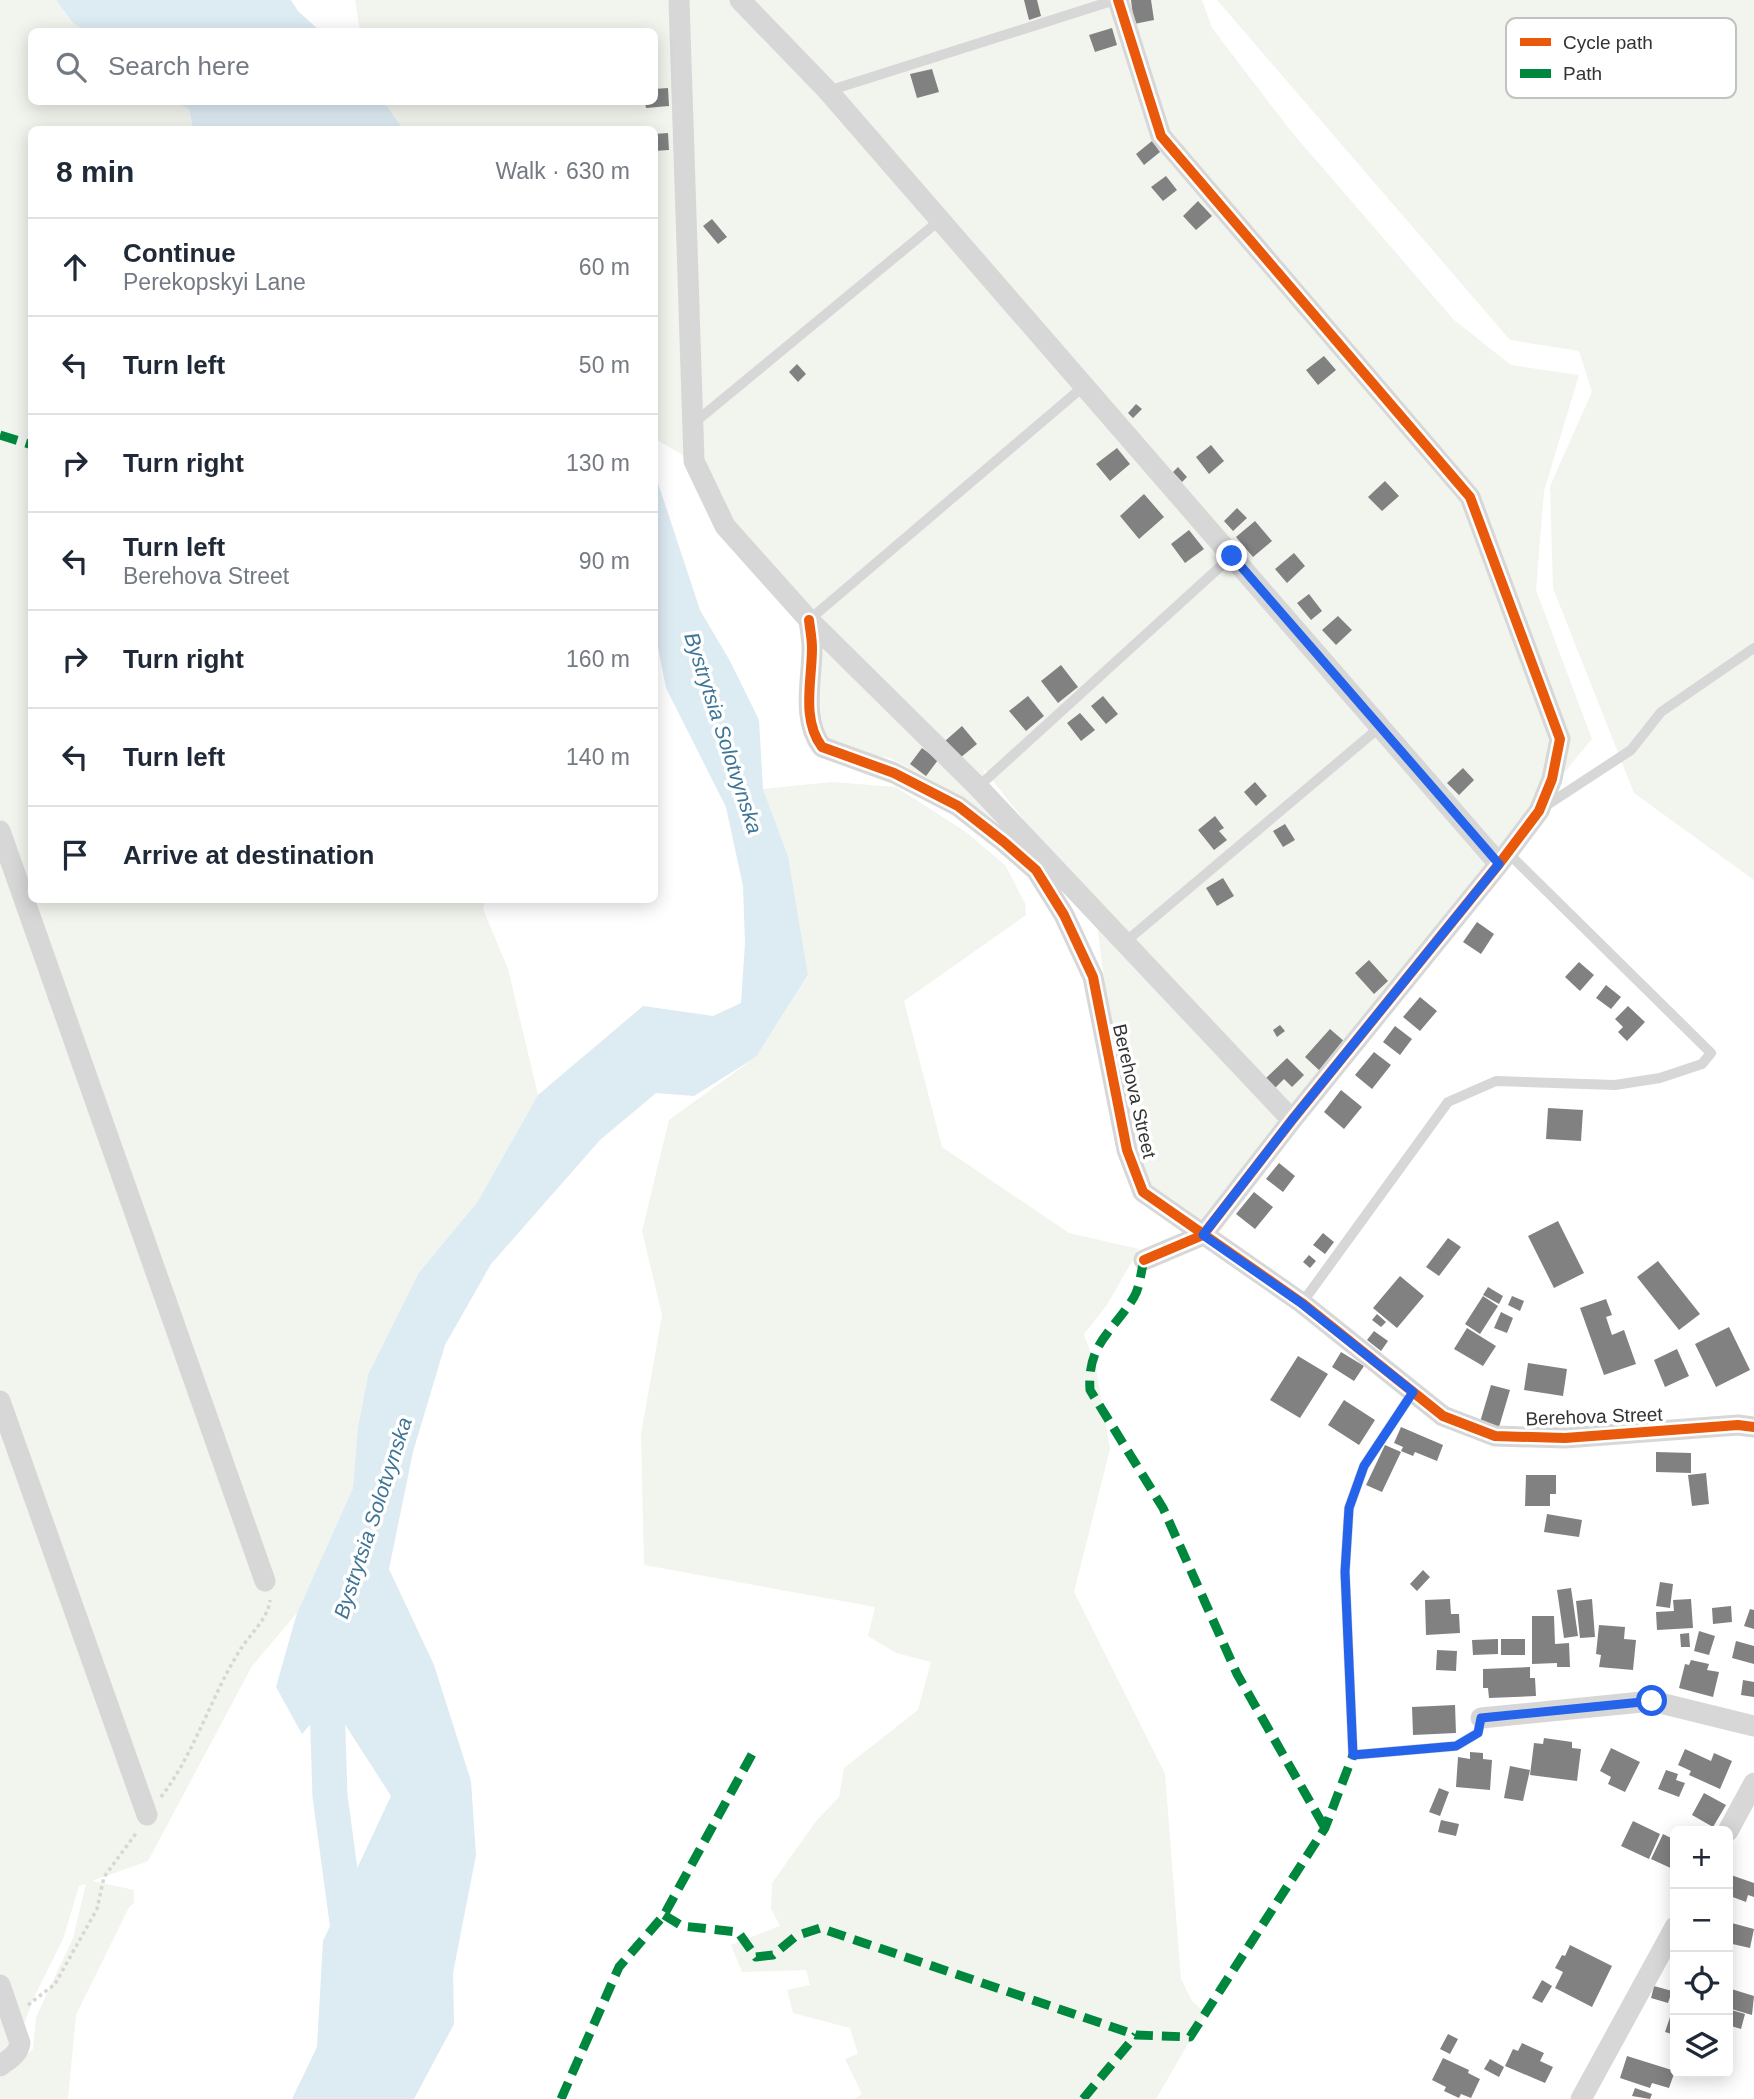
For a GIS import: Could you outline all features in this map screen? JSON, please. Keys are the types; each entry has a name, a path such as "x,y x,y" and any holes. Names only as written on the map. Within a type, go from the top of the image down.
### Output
{"street":[{"path":"679,0 694,461 725,526 809,620 978,787 1292,1120"},
{"path":"740,0 828,91 1380,727 1503,858"},
{"path":"1117,0 1161,136 1470,497 1560,739 1552,779 1539,811 1203,1235 1144,1260"},
{"name":"Berehova Street","path":"809,620 812,648 809,702 811,726 822,747 894,773 957,806 1036,870 1064,915 1093,977 1127,1150 1143,1192 1301,1303 1443,1416 1495,1436 1565,1438 1738,1425 1754,1427"},
{"path":"0,831 265,1581"},
{"path":"0,1402 147,1815"},
{"path":"1481,1718 1652,1701 1754,1726"},
{"path":"1731,1826 1754,1783"},
{"path":"1581,2099 1670,1936"},
{"path":"0,1985 20,2043 19,2050 0,2066"}],"lane":[{"path":"828,91 1117,0"},
{"path":"693,424 940,220"},
{"path":"809,620 1084,386"},
{"path":"978,787 1232,556"},
{"path":"1539,811 1631,750 1661,712 1754,648"},
{"path":"1124,943 1380,727"},
{"path":"1301,1303 1448,1102 1496,1080 1615,1085 1660,1078 1702,1064 1712,1054 1503,858"},
{"path":"1413,1392 1364,1466 1349,1508 1345,1572 1353,1755 1456,1746 1478,1733 1481,1718"}],"path":[{"path":"14,2024 22,2010 55,1984 97,1909 104,1877 180,1772 225,1676 267,1613 271,1602 265,1581"}],"shaded area":[{"path":"0,0 56,0 73,23 80,28 28,28 28,105 180,105 189,109 192,126 28,126 28,903 484,903 483,909 508,969 538,1095 478,1201 418,1274 368,1375 358,1427 353,1488 297,1613 252,1666 148,1861 92,1881 134,1890 134,1903 129,1907 76,2015 68,2099 0,2099 0,2077 33,2049 36,2017 73,1938 86,1884 79,1886 63,1939 36,1993 14,2049 0,2059"},
{"path":"355,0 1202,0 1212,28 1290,130 1454,320 1511,365 1579,375 1544,491 1536,590 1592,739 1522,823 1200,1229 1145,1189 1110,1025 1094,901 1039,839 983,768 999,824 962,797 890,758 858,754 828,742 813,705 816,646 736,536 699,464 658,441 658,126 401,126 386,105 658,105 658,28 360,28"},
{"path":"1217,0 1754,0 1754,880 1634,793 1553,588 1550,486 1592,392 1579,351 1510,340"},
{"path":"832,782 896,787 966,832 1005,865 1025,903 1026,915 904,1001 942,1147 1069,1233 1139,1249 1107,1305 1084,1334 1096,1369 1110,1449 1074,1592 1165,1774 1181,1979 1192,2001 1206,2013 1156,2099 854,2099 862,2094 845,2059 858,2054 850,2028 793,2013 787,1990 810,1985 806,1970 742,1972 731,1945 780,1926 771,1909 772,1883 817,1820 839,1797 844,1768 918,1710 931,1662 896,1653 868,1636 875,1607 644,1565 641,1434 662,1315 642,1231 669,1120 756,1057 808,976 788,856 763,789"}],"water":[{"path":"56,0 291,0 298,11 317,28 80,28 73,23"},
{"path":"180,105 386,105 401,126 192,126 189,109"},
{"path":"658,483 700,610 730,661 759,720 763,789 788,856 808,975 756,1057 694,1096 656,1093 600,1140 491,1264 445,1345 413,1452 389,1569 434,1665 471,1781 476,1855 453,1973 454,2024 414,2099 292,2099 317,2047 323,1941 391,1796 330,1701 302,1734 276,1687 297,1613 353,1488 358,1427 368,1375 418,1274 478,1201 538,1095 643,1006 713,1016 741,1003 745,943 743,886 726,807 666,688 658,647"}],"building":[{"path":"1024,0 1037,0 1041,16 1029,20"},
{"path":"1131,0 1151,0 1154,20 1134,24"},
{"path":"1112,28 1117,45 1095,52 1089,35"},
{"path":"932,69 939,92 917,98 910,74"},
{"path":"668,88 669,106 646,108 646,105 658,105 658,89"},
{"path":"668,133 669,150 658,151 658,134"},
{"path":"1152,141 1160,152 1144,165 1136,154"},
{"path":"1166,176 1177,190 1163,201 1151,187"},
{"path":"1198,201 1212,216 1196,230 1183,216"},
{"path":"712,219 727,237 718,244 703,226"},
{"path":"1324,356 1336,370 1318,385 1306,370"},
{"path":"797,364 806,374 798,382 789,372"},
{"path":"1136,404 1142,409 1133,418 1128,413"},
{"path":"1211,445 1224,461 1209,474 1196,457"},
{"path":"1117,448 1130,464 1110,481 1096,464"},
{"path":"1178,467 1187,477 1182,482 1173,472"},
{"path":"1385,481 1399,496 1382,511 1368,497"},
{"path":"1144,494 1164,517 1139,539 1120,516"},
{"path":"1237,508 1247,518 1233,531 1224,521"},
{"path":"1255,521 1272,541 1253,557 1236,537"},
{"path":"1189,530 1204,549 1185,563 1171,544"},
{"path":"1294,553 1305,566 1287,583 1275,569"},
{"path":"1309,594 1322,611 1311,620 1297,603"},
{"path":"1338,616 1352,630 1336,645 1322,630"},
{"path":"1061,665 1078,687 1058,703 1041,681"},
{"path":"1028,696 1044,716 1026,731 1009,711"},
{"path":"1103,696 1118,714 1106,724 1091,706"},
{"path":"1080,713 1095,730 1081,741 1067,723"},
{"path":"962,726 977,744 960,758 945,741"},
{"path":"922,748 938,760 926,776 910,764"},
{"path":"1463,768 1474,780 1459,795 1447,783"},
{"path":"1255,782 1267,796 1256,806 1244,792"},
{"path":"1215,816 1224,828 1219,831 1227,840 1214,850 1198,830"},
{"path":"1285,824 1295,840 1283,847 1273,831"},
{"path":"1223,878 1234,896 1217,906 1206,888"},
{"path":"1477,922 1494,934 1481,954 1463,942"},
{"path":"1369,960 1388,981 1374,994 1355,973"},
{"path":"1579,962 1594,975 1580,991 1565,977"},
{"path":"1606,985 1621,997 1611,1009 1596,998"},
{"path":"1420,997 1437,1011 1420,1031 1403,1017"},
{"path":"1628,1006 1645,1022 1627,1041 1618,1032 1623,1027 1615,1019"},
{"path":"1280,1025 1285,1031 1277,1037 1273,1030"},
{"path":"1395,1026 1412,1039 1400,1055 1383,1042"},
{"path":"1330,1029 1345,1042 1320,1071 1305,1057"},
{"path":"1374,1052 1391,1065 1372,1089 1355,1075"},
{"path":"1287,1058 1304,1075 1292,1087 1284,1079 1273,1090 1264,1080"},
{"path":"1341,1090 1362,1107 1344,1129 1324,1112"},
{"path":"1548,1108 1583,1110 1581,1141 1546,1139"},
{"path":"1279,1163 1295,1176 1283,1192 1266,1179"},
{"path":"1254,1192 1273,1207 1255,1229 1236,1214"},
{"path":"1558,1221 1584,1273 1554,1288 1528,1236"},
{"path":"1323,1233 1334,1242 1325,1254 1313,1245"},
{"path":"1448,1238 1461,1247 1439,1276 1426,1267"},
{"path":"1309,1255 1316,1261 1310,1268 1303,1262"},
{"path":"1658,1261 1700,1314 1679,1330 1637,1277"},
{"path":"1400,1276 1424,1296 1397,1328 1373,1308"},
{"path":"1488,1287 1503,1296 1499,1304 1483,1295"},
{"path":"1483,1296 1498,1306 1480,1334 1465,1324"},
{"path":"1512,1296 1524,1301 1520,1311 1508,1305"},
{"path":"1606,1299 1612,1315 1606,1317 1612,1335 1624,1330 1636,1364 1604,1375 1580,1308"},
{"path":"1501,1312 1513,1318 1507,1333 1494,1328"},
{"path":"1377,1314 1386,1322 1381,1327 1372,1320"},
{"path":"1729,1327 1750,1370 1716,1387 1695,1344"},
{"path":"1467,1328 1496,1346 1483,1366 1454,1349"},
{"path":"1374,1331 1388,1341 1381,1351 1367,1340"},
{"path":"1677,1349 1689,1376 1665,1387 1654,1360"},
{"path":"1341,1352 1364,1366 1354,1381 1332,1367"},
{"path":"1298,1356 1328,1374 1300,1418 1270,1400"},
{"path":"1528,1363 1567,1369 1563,1396 1524,1390"},
{"path":"1491,1385 1510,1390 1499,1427 1480,1422"},
{"path":"1344,1400 1375,1420 1359,1445 1328,1425"},
{"path":"1401,1427 1443,1445 1437,1461 1415,1452 1413,1456 1401,1451 1403,1447 1394,1443"},
{"path":"1385,1445 1401,1452 1382,1492 1366,1485"},
{"path":"1656,1452 1691,1453 1691,1473 1656,1472"},
{"path":"1706,1473 1709,1504 1692,1506 1688,1475"},
{"path":"1526,1475 1556,1475 1556,1494 1550,1494 1550,1506 1525,1506"},
{"path":"1547,1514 1582,1520 1579,1537 1544,1532"},
{"path":"1423,1570 1430,1577 1417,1591 1410,1584"},
{"path":"1660,1582 1673,1584 1670,1608 1656,1606"},
{"path":"1571,1588 1578,1636 1564,1638 1557,1590"},
{"path":"1450,1599 1451,1614 1459,1614 1460,1633 1426,1635 1425,1600"},
{"path":"1592,1599 1595,1637 1580,1638 1576,1601"},
{"path":"1691,1599 1693,1628 1657,1630 1656,1612 1674,1611 1673,1600"},
{"path":"1731,1606 1732,1622 1713,1624 1712,1608"},
{"path":"1750,1609 1754,1610 1754,1629 1744,1626"},
{"path":"1532,1616 1554,1616 1555,1644 1569,1643 1570,1667 1557,1667 1557,1663 1532,1664"},
{"path":"1599,1625 1625,1627 1624,1639 1636,1640 1633,1670 1599,1667 1601,1655 1596,1654"},
{"path":"1699,1631 1715,1636 1709,1655 1694,1651"},
{"path":"1689,1633 1690,1647 1681,1647 1680,1634"},
{"path":"1498,1639 1498,1654 1473,1655 1472,1640"},
{"path":"1501,1639 1525,1639 1525,1655 1501,1655"},
{"path":"1736,1641 1754,1646 1754,1664 1732,1658"},
{"path":"1437,1650 1457,1651 1456,1671 1436,1670"},
{"path":"1691,1660 1709,1664 1707,1670 1719,1672 1713,1697 1679,1688 1685,1664 1689,1665"},
{"path":"1530,1667 1530,1678 1535,1678 1536,1696 1489,1698 1488,1688 1483,1688 1483,1669"},
{"path":"1743,1680 1754,1682 1754,1697 1741,1695"},
{"path":"1455,1705 1456,1733 1413,1735 1412,1707"},
{"path":"1544,1738 1572,1742 1572,1748 1581,1749 1577,1781 1530,1775 1534,1743 1543,1744"},
{"path":"1611,1748 1640,1762 1625,1792 1608,1784 1611,1777 1600,1771"},
{"path":"1685,1749 1711,1761 1714,1753 1732,1761 1720,1789 1689,1775 1691,1771 1678,1765"},
{"path":"1470,1752 1483,1753 1483,1759 1492,1760 1490,1790 1456,1787 1458,1757 1470,1759"},
{"path":"1510,1766 1530,1770 1523,1801 1504,1798"},
{"path":"1666,1770 1678,1774 1676,1780 1685,1783 1679,1797 1658,1789"},
{"path":"1439,1788 1449,1792 1440,1816 1429,1812"},
{"path":"1704,1793 1726,1805 1714,1826 1692,1815"},
{"path":"1441,1820 1459,1824 1456,1836 1438,1832"},
{"path":"1633,1821 1660,1834 1649,1859 1621,1846"},
{"path":"1663,1834 1670,1838 1670,1868 1651,1859"},
{"path":"1733,1876 1754,1883 1754,1897 1748,1895 1746,1902 1733,1897"},
{"path":"1733,1923 1754,1929 1750,1948 1733,1944"},
{"path":"1570,1945 1612,1966 1592,2007 1555,1988 1563,1972 1555,1968"},
{"path":"1542,1980 1552,1986 1542,2003 1532,1998"},
{"path":"1654,1986 1670,1990 1668,2003 1651,1998"},
{"path":"1733,1990 1754,1996 1752,2015 1733,2009"},
{"path":"1733,2010 1745,2014 1741,2029 1733,2027"},
{"path":"1670,2017 1670,2034 1665,2032"},
{"path":"1448,2034 1458,2039 1450,2054 1440,2049"},
{"path":"1522,2043 1544,2053 1540,2061 1553,2067 1545,2083 1505,2066 1513,2049 1518,2051"},
{"path":"1627,2056 1670,2069 1670,2078 1673,2078 1669,2088 1652,2083 1650,2088 1620,2078"},
{"path":"1443,2058 1469,2070 1468,2073 1480,2079 1471,2098 1461,2094 1459,2098 1444,2091 1446,2087 1432,2080"},
{"path":"1490,2059 1504,2067 1499,2077 1484,2069"},
{"path":"1635,2088 1652,2094 1650,2099 1632,2096"}],"waterway":[{"name":"Bystrytsia Solotvynska","path":"331,1656 326,1671 330,1796 350,1944"}],"marked path":[{"path":"0,435 28,444"},
{"path":"1144,1260 1134,1297 1097,1349 1090,1374 1090,1390 1163,1508 1237,1674 1325,1828"},
{"path":"561,2099 619,1967 664,1915 756,1747"},
{"path":"664,1915 682,1926 738,1932 756,1957 773,1955 796,1936 820,1928 1136,2035 1190,2037 1325,1828 1353,1755"},
{"path":"1083,2099 1136,2035"}],"cycle path":[{"path":"1118,0 1161,136 1470,497 1560,739 1552,779 1539,811 1203,1235 1144,1260"},
{"path":"809,620 812,648 810,712 816,736 822,747 894,773 958,806 1036,870 1064,915 1093,977 1127,1150 1143,1192 1302,1303 1443,1416 1495,1436 1565,1438 1738,1425 1754,1427"}],"route":[{"path":"1232,556 1499,864 1292,1120 1203,1235 1301,1303 1413,1392 1364,1466 1349,1508 1345,1572 1353,1755 1456,1746 1478,1733 1481,1718 1652,1701"}]}
